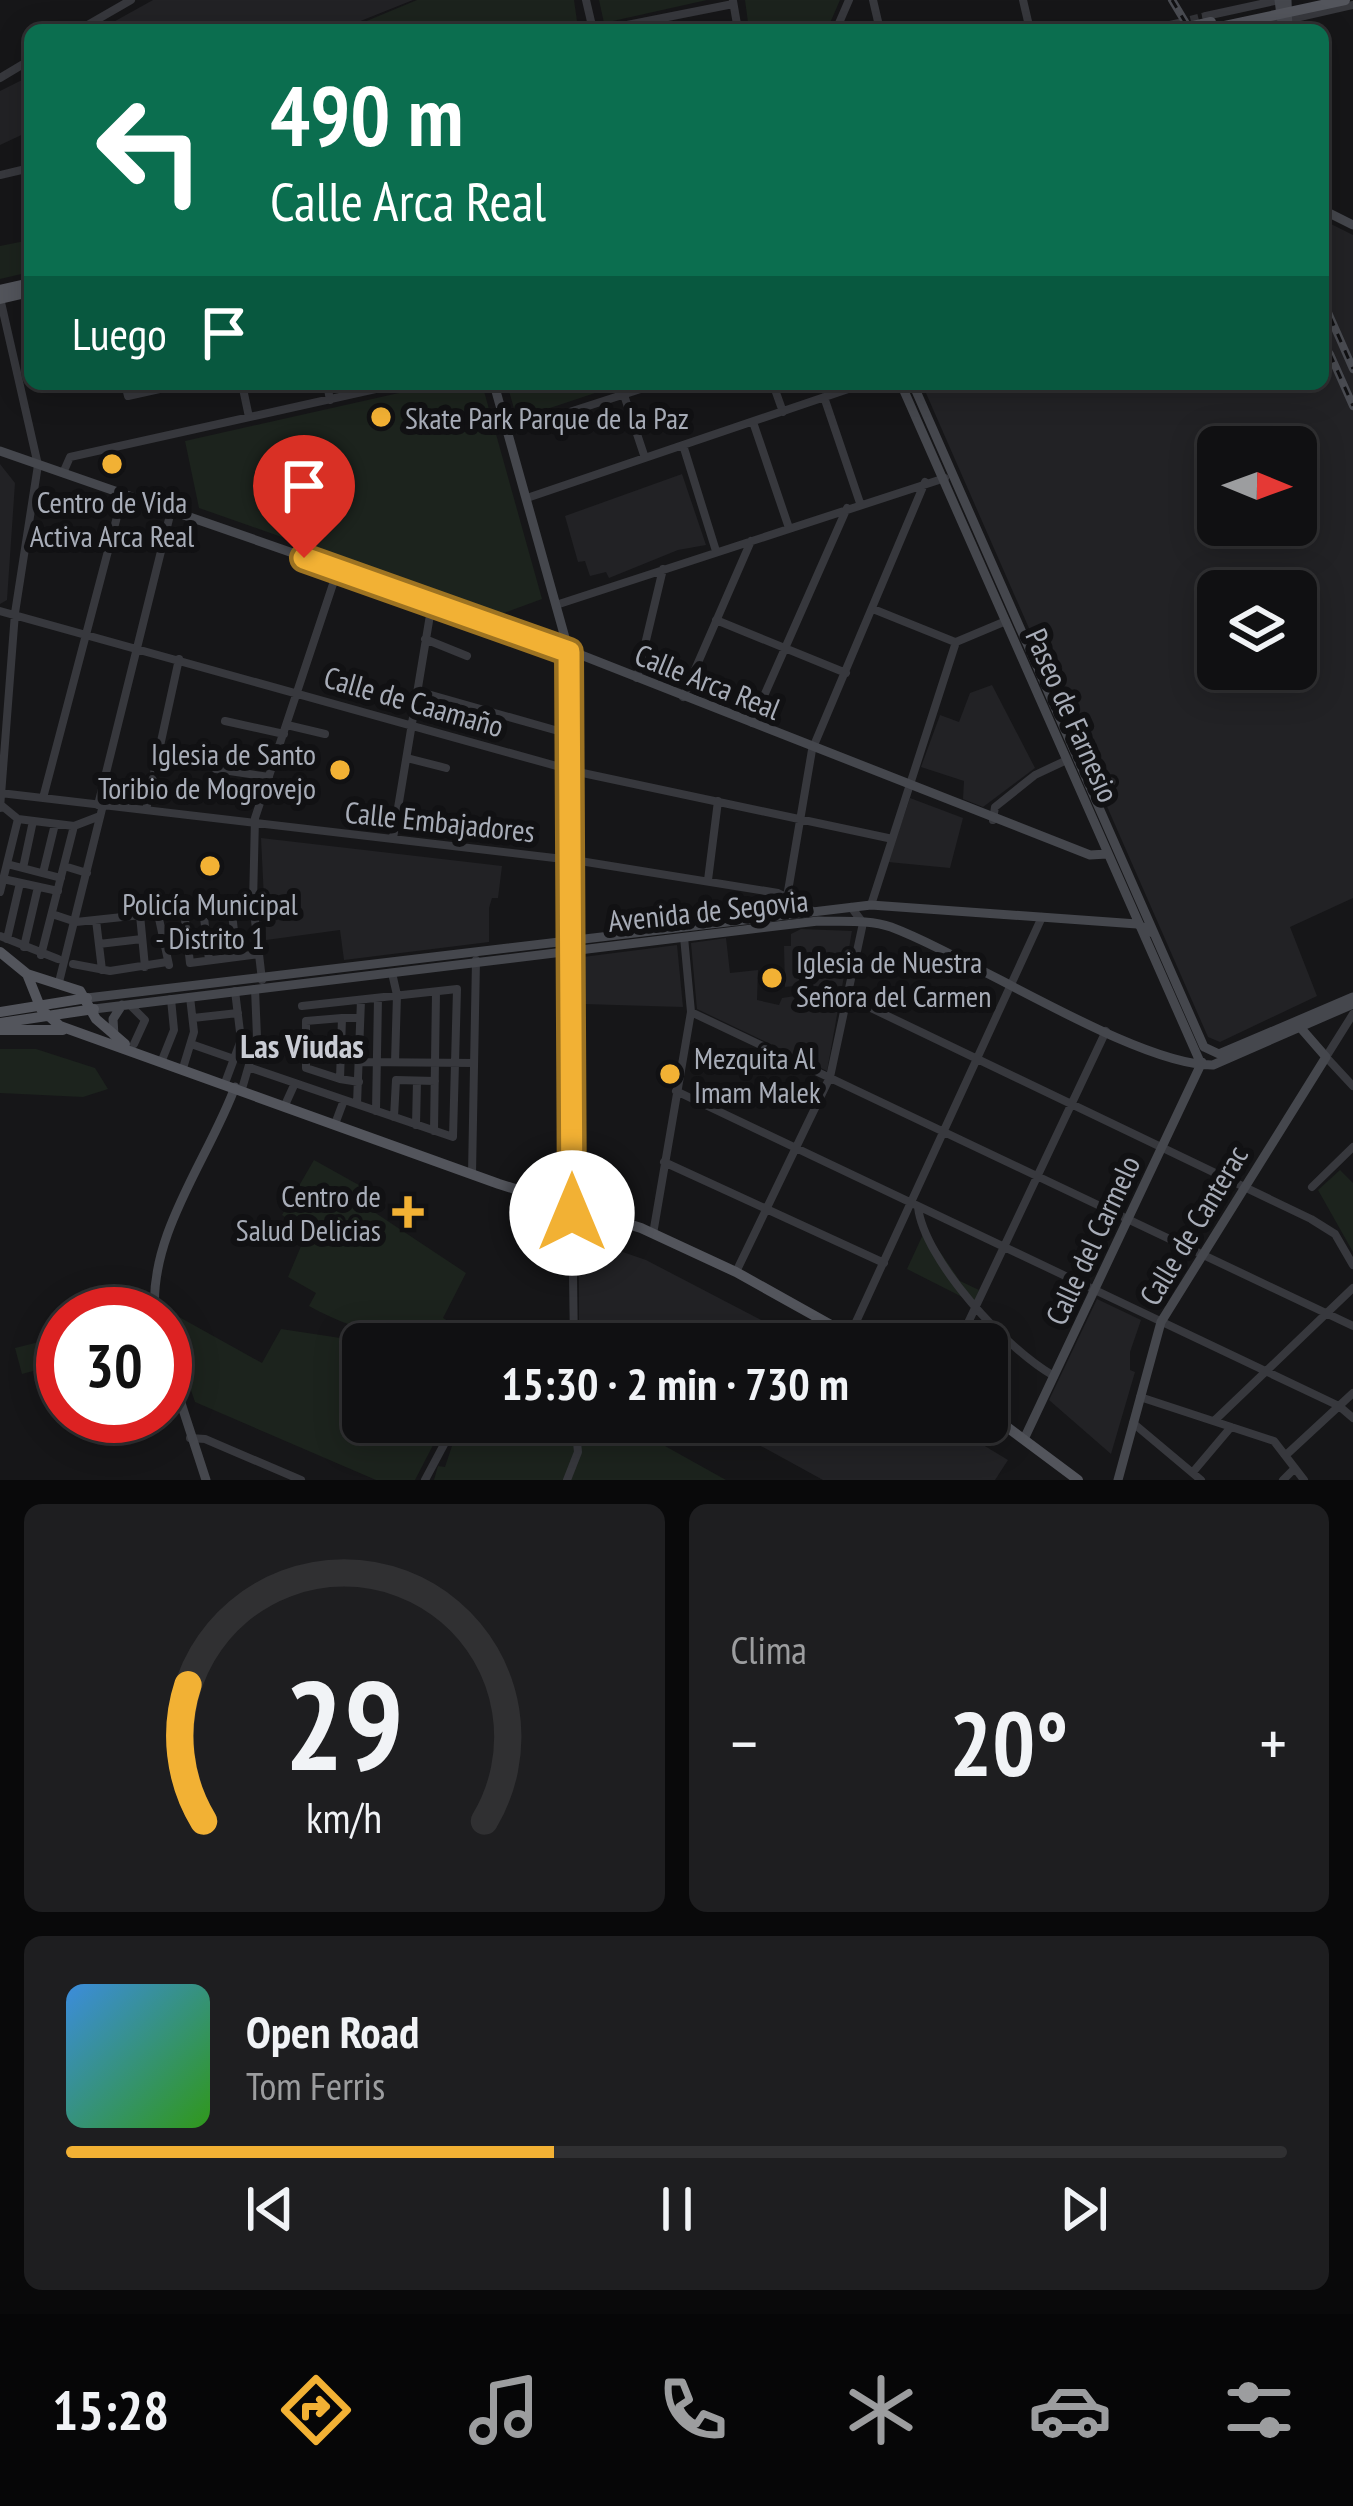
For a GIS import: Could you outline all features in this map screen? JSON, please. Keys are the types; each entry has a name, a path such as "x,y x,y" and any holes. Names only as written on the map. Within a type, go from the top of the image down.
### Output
{"main road":[{"path":"1187,24 1310,0"},
{"path":"1234,24 1339,1"},
{"path":"496,390 569,652 572,1206"},
{"name":"Paseo de Farnesio","path":"905,390 1201,1064"},
{"name":"Paseo de Farnesio","path":"916,390 1204,1047"},
{"name":"Calle Arca Real","path":"0,451 543,640 906,787 1090,855 1107,854"},
{"path":"543,640 555,631 556,605"},
{"path":"1107,854 1112,838"},
{"path":"813,911 887,904 1137,924 1153,934"},
{"path":"885,925 887,904"},
{"name":"Avenida de Segovia","path":"92,1009 475,962 813,911"},
{"name":"Avenida de Segovia","path":"92,1009 496,951 800,921 863,922 885,925 1176,1060 1201,1064"},
{"path":"0,952 28,979 40,1005 70,1030"},
{"path":"28,979 56,982 92,1009 114,1036 162,1060 472,1174 653,1234 736,1272 828,1323"},
{"path":"18,1009 28,979"},
{"path":"0,1027 40,1005 56,982"},
{"path":"1353,1001 1214,1064 1201,1064 1204,1047 1219,1054 1353,1001"},
{"path":"114,1036 113,1018 126,1004"},
{"path":"0,1012 40,1005 92,1009"},
{"path":"84,1032 92,1009"},
{"path":"1298,1024 1326,1058"},
{"path":"0,1027 84,1032 133,1047"},
{"name":"Calle de Canterac","path":"1118,1480 1161,1322 1326,1058"},
{"name":"Calle del Carmelo","path":"1025,1437 1201,1064"},
{"path":"152,1287 234,1086"},
{"path":"1008,1426 1078,1480"},
{"path":"191,1443 206,1480"}],"street":[{"path":"89,24 131,0"},
{"path":"1206,16 1282,0"},
{"path":"1310,0 1314,14"},
{"path":"630,24 733,2"},
{"path":"1288,24 1353,5"},
{"path":"1,296 38,465 5,687 0,806 18,820 74,826 101,809"},
{"path":"126,390 128,396 155,390"},
{"path":"243,390 249,417"},
{"path":"328,390 330,400"},
{"path":"63,473 70,457 372,390"},
{"path":"508,432 639,390"},
{"path":"775,390 783,412"},
{"path":"527,498 846,390"},
{"path":"624,395 645,458"},
{"path":"824,398 860,503"},
{"path":"752,422 789,528"},
{"path":"683,445 716,551"},
{"path":"556,605 942,476 957,484"},
{"path":"787,897 812,750 925,482"},
{"path":"43,798 123,494"},
{"path":"752,725 847,508"},
{"path":"56,982 76,922 171,511"},
{"path":"683,697 752,539"},
{"path":"234,1086 250,1068 257,1037 260,985 253,903 254,825 338,569"},
{"path":"637,678 663,569"},
{"path":"393,838 431,603"},
{"path":"873,609 956,643 1006,621"},
{"name":"Calle de Caamaño","path":"0,611 569,769 888,838"},
{"path":"716,620 845,673"},
{"path":"424,640 467,656"},
{"path":"871,905 888,838 956,643"},
{"path":"146,810 179,659"},
{"path":"417,691 568,734"},
{"path":"224,722 325,734"},
{"path":"407,758 446,768"},
{"path":"993,820 995,807 1024,782 1066,760"},
{"path":"216,769 306,794"},
{"name":"Calle Embajadores","path":"2,793 101,809 146,810 571,860 708,880 787,897 813,911"},
{"path":"708,880 718,801"},
{"path":"0,892 18,820"},
{"path":"23,868 33,821"},
{"path":"43,873 55,824"},
{"path":"41,955 74,826"},
{"path":"64,866 87,873"},
{"path":"4,872 23,868 61,878"},
{"path":"4,872 20,883 58,891"},
{"path":"20,883 3,938 58,959"},
{"path":"24,947 38,887"},
{"path":"52,914 76,922 253,903"},
{"path":"231,905 237,956"},
{"path":"736,1272 830,1077 863,922 850,907"},
{"path":"203,909 209,960"},
{"path":"184,911 190,962 259,954"},
{"path":"73,964 103,970 168,964 158,914"},
{"path":"140,915 145,967"},
{"path":"856,1323 915,1205 1042,917"},
{"path":"96,920 103,970"},
{"path":"653,1234 691,1012 684,935"},
{"path":"100,944 142,939"},
{"path":"472,1174 475,962 496,951"},
{"path":"392,973 397,995 395,1062"},
{"path":"250,1068 453,1137 457,989 302,1006"},
{"path":"234,1086 234,1059 241,1040 235,991"},
{"path":"434,1131 436,992"},
{"path":"183,1068 194,1032 190,997"},
{"path":"848,997 1335,1234 1353,1265"},
{"path":"376,1111 379,998"},
{"path":"162,1060 173,1030 172,999"},
{"path":"358,1104 361,1000"},
{"path":"126,1004 145,1020 133,1047"},
{"path":"691,1012 1353,1326"},
{"path":"1335,1012 1350,1029"},
{"path":"193,1018 238,1013"},
{"name":"Calle de Canterac","path":"1326,1058 1350,1029 1353,1014"},
{"path":"340,1078 342,1018"},
{"path":"358,1082 306,1068 306,1021 360,1018"},
{"path":"173,1030 194,1032"},
{"path":"968,1323 1107,1030"},
{"path":"191,1045 234,1059"},
{"path":"1326,1058 1353,1086"},
{"path":"359,1062 474,1063"},
{"path":"394,1117 396,1080 435,1081"},
{"path":"416,1125 417,1081"},
{"path":"285,1105 295,1082"},
{"path":"676,1091 1339,1406 1353,1418"},
{"path":"335,1124 344,1100"},
{"path":"1312,1186 1353,1147"},
{"path":"664,1162 884,1263"},
{"path":"915,1205 925,1229 995,1334 1054,1376"},
{"path":"572,1206 574,1323"},
{"path":"1214,1421 1353,1288"},
{"path":"1284,1453 1353,1393"},
{"path":"1138,1396 1274,1441 1304,1480"},
{"path":"1131,1422 1201,1480"},
{"path":"1193,1472 1231,1427"},
{"path":"192,1438 205,1439 301,1480"},
{"path":"424,1480 444,1443"},
{"path":"567,1480 577,1443"},
{"path":"1282,1480 1295,1468"}],"shaded area":[{"path":"153,0 413,0 353,24 110,24"},
{"path":"417,0 574,0 577,21 563,24 359,24"},
{"path":"599,0 707,0 604,23"},
{"path":"745,0 840,0 830,24 748,24"},
{"path":"24,79 24,134 0,145 0,91"},
{"path":"1329,223 1353,235 1353,898 1290,927 1317,996 1220,1042 1208,1037 925,390 1329,390"},
{"path":"24,241 24,273 0,279 0,246"},
{"path":"412,390 484,390 542,599 501,614 199,508 185,441"},
{"path":"509,390 604,390 517,419"},
{"path":"0,464 15,483 7,600 0,604"},
{"path":"682,474 706,545 678,550 609,578 606,572 590,576 585,561 578,562 565,516"},
{"path":"992,685 1035,768 983,807 963,799 964,781 921,767 940,715 959,722 970,693"},
{"path":"910,798 963,818 950,868 888,862"},
{"path":"261,838 502,866 498,898 492,898 489,908 489,942 344,960 340,930 266,940"},
{"path":"801,929 852,931 827,1071 697,1009 691,943 726,938 730,973 758,970 757,1000 779,1005 782,998 795,996 794,986 785,987 784,946 791,946 791,934"},
{"path":"677,945 683,1007 583,1004 583,957"},
{"path":"0,1049 36,1049 95,1068 108,1089 83,1097 0,1093"},
{"path":"314,1160 366,1189 359,1202 466,1273 443,1318 452,1323 346,1323 309,1306 316,1293 288,1277 307,1232 282,1215"},
{"path":"1340,1170 1353,1183 1353,1252 1318,1190"},
{"path":"925,1230 960,1281 979,1290 974,1303 907,1269"},
{"path":"579,1237 646,1260 767,1323 579,1323"},
{"path":"1097,1299 1141,1320 1130,1352 1130,1370 1135,1372 1111,1454 1049,1400"},
{"path":"192,1324 262,1363 281,1329 342,1338 342,1443 434,1443 415,1480 376,1480 195,1402"},
{"path":"36,1343 36,1370 22,1374 15,1348"},
{"path":"453,1443 660,1443 726,1480 434,1480 438,1466 445,1467"},
{"path":"755,1443 980,1443 1008,1460 995,1480 823,1480"}],"tunnel":[{"path":"1179,23 1206,16"}],"railway":[{"path":"1172,0 1186,24"},
{"path":"1329,315 1353,369"},
{"path":"1330,354 1353,406"}],"place":[{"name":"Skate Park Parque de la Paz","path":"381,417"},
{"name":"Centro de Vida Activa Arca Real","path":"112,464"},
{"name":"Iglesia de Santo Toribio de Mogrovejo","path":"340,770"},
{"name":"Policía Municipal - Distrito 1","path":"210,866"},
{"name":"Iglesia de Nuestra Señora del Carmen","path":"772,978"},
{"name":"Mezquita Al Imam Malek","path":"670,1074"},
{"name":"Centro de Salud Delicias","path":"408,1212"}],"district":[{"name":"Las Viudas","path":"302,1045"}],"route":[{"path":"304,558 569,652 572,1213"}]}
